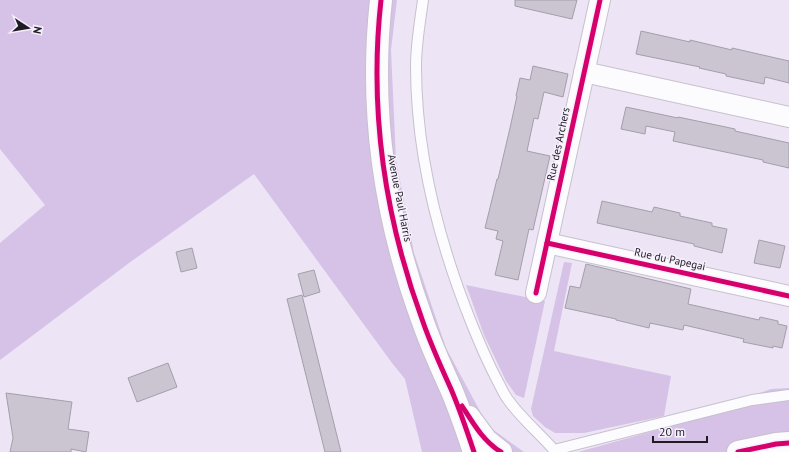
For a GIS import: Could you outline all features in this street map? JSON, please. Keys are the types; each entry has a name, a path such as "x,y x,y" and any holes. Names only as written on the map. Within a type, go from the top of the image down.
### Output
{"main road":[{"name":"Avenue Paul Harris","path":"381,0 377,42 378,117 386,182 400,249 410,285 428,335 452,391 474,452"},
{"name":"Avenue Paul Harris","path":"452,391 477,429 486,440 501,452"},
{"path":"738,452 789,443"}],"street":[{"name":"Rue des Archers","path":"536,293 600,0"},
{"path":"584,72 789,117"},
{"name":"Rue du Papegai","path":"547,243 789,296"}],"lane":[{"path":"422,0 416,65 418,115 432,196 458,290 480,344 508,400 523,419 554,451 752,400 789,395"}],"shaded area":[{"path":"0,0 397,0 391,50 396,160 414,253 446,348 488,426 524,452 422,452 405,379 254,174 129,263 0,360 0,243 45,205 0,149"},
{"path":"564,262 572,263 554,351 671,376 664,416 584,433 555,433 545,427 533,416 531,409"},
{"path":"466,285 545,301 524,398 516,395 506,381 484,335"},
{"path":"789,388 789,452 578,452 668,427 771,389"}],"building":[{"path":"515,0 577,0 572,19 515,6"},
{"path":"641,31 690,42 690,40 732,50 732,48 789,61 789,83 765,77 764,84 726,76 726,74 699,68 700,67 636,54"},
{"path":"533,66 568,74 563,97 544,92 538,119 534,118 527,151 550,156 533,230 529,229 518,280 495,275 503,241 496,239 498,231 485,228 510,128 520,78 530,80"},
{"path":"626,107 735,129 735,131 789,143 789,168 763,162 763,160 673,141 675,132 646,126 645,134 621,129"},
{"path":"602,201 652,212 654,207 680,213 680,216 712,223 712,226 727,229 722,253 694,246 694,244 597,223"},
{"path":"759,240 785,246 780,268 754,263"},
{"path":"192,248 197,268 181,272 176,252"},
{"path":"586,264 691,289 688,304 759,320 760,317 778,321 778,324 787,326 782,348 773,346 773,348 743,342 744,339 684,325 683,330 650,323 649,328 565,308 570,286 580,288"},
{"path":"314,270 320,292 304,297 298,274"},
{"path":"302,295 341,452 325,452 287,299"},
{"path":"168,363 177,387 137,402 128,378"},
{"path":"6,393 72,402 68,429 89,432 86,452 71,449 71,452 10,452 13,438"}],"cycle path":[{"path":"381,0 377,82 383,163 390,204 410,283 426,331 451,389 474,452"},
{"path":"536,293 600,0"},
{"path":"547,243 789,296"},
{"path":"462,406 474,425 489,443 501,452"},
{"path":"738,452 776,444 789,443"}]}
